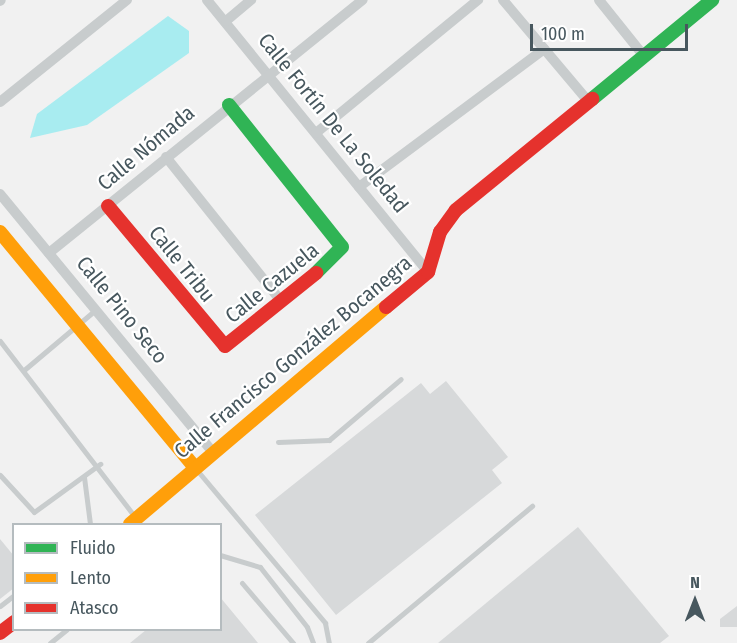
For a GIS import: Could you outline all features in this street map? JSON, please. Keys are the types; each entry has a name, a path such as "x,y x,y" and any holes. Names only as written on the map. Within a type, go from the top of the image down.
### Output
{"street":[{"path":"0,102 127,0"},
{"name":"Calle Fortín De La Soledad","path":"207,0 428,272"},
{"path":"226,21 251,0"},
{"name":"Calle Nómada","path":"49,253 229,105 363,0"},
{"path":"316,133 478,0"},
{"path":"503,0 588,101"},
{"path":"599,0 643,55"},
{"name":"Calle Francisco González Bocanegra","path":"133,521 428,272 440,232 456,210 704,2"},
{"path":"359,187 544,49"},
{"name":"Calle Cazuela","path":"225,345 342,249 229,105"},
{"path":"166,157 280,300"},
{"name":"Calle Pino Seco","path":"0,194 94,311 213,452"},
{"name":"Calle Tribu","path":"108,206 225,345"},
{"name":"Calle Pino Seco","path":"0,232 195,468"},
{"path":"0,633 12,624"}],"lane":[{"path":"24,370 79,327 94,311"},
{"path":"0,341 100,464 133,521"},
{"path":"278,442 329,440 401,379"},
{"path":"0,475 34,512 100,464"},
{"path":"195,468 325,623 329,643"},
{"path":"84,477 90,523"},
{"path":"368,643 532,506"},
{"path":"222,556 260,567 307,627 313,643"},
{"path":"242,583 293,643"},
{"path":"0,606 12,597"},
{"path":"50,643 65,631"}],"water":[{"path":"168,16 189,31 189,53 87,125 30,138 37,114"}],"building":[{"path":"446,381 508,457 492,470 502,483 336,615 255,515 421,383 430,394"},
{"path":"578,527 669,636 660,643 438,643"},
{"path":"0,539 12,554 12,590 0,599"},
{"path":"222,599 258,643 130,643 145,631 222,631"},
{"path":"737,606 737,627 720,627 720,619"}],"traffic: fast":[{"path":"592,99 712,0"},
{"path":"229,105 342,247 316,273"}],"traffic: slow":[{"path":"0,232 195,468"},
{"path":"131,523 386,307"}],"traffic: jam":[{"path":"386,307 428,272 440,232 456,210 592,99"},
{"path":"108,206 225,346 316,273"},
{"path":"0,633 12,624"}]}
